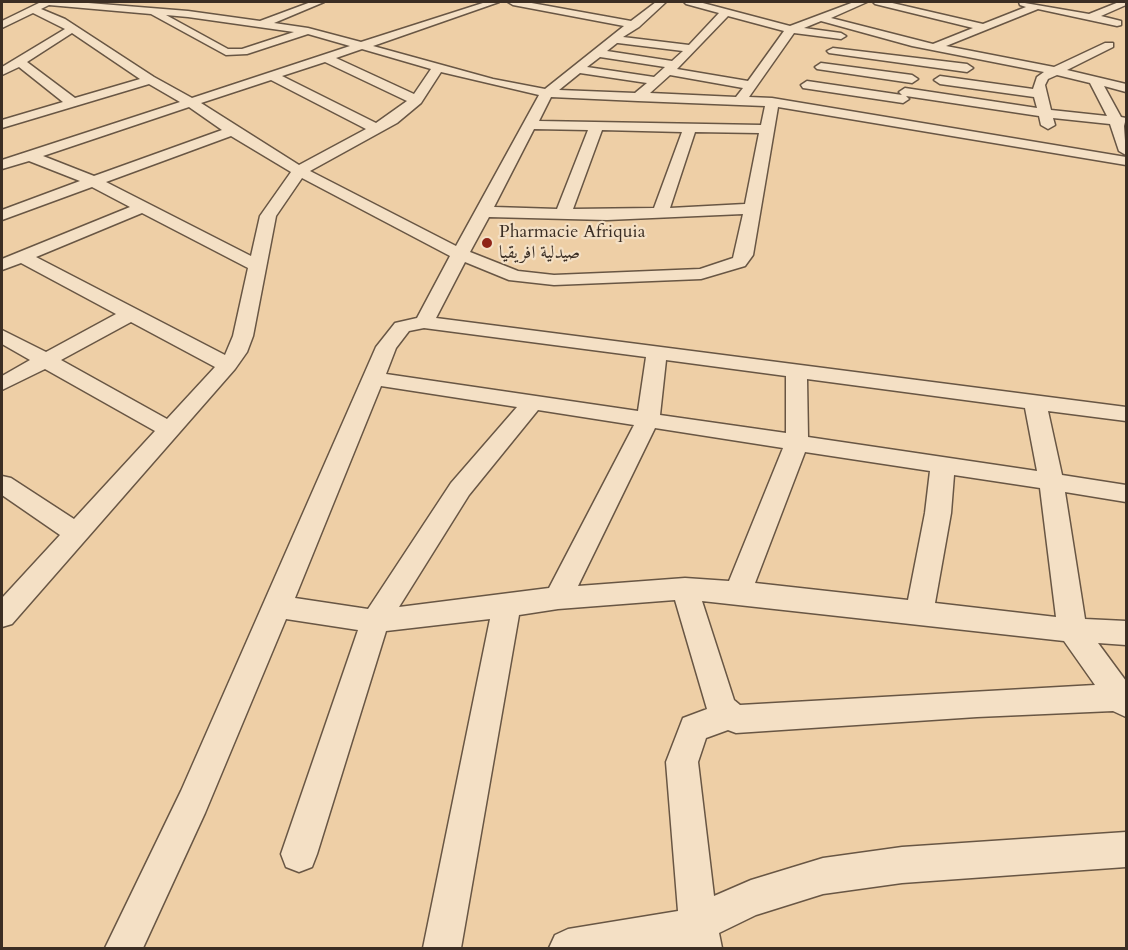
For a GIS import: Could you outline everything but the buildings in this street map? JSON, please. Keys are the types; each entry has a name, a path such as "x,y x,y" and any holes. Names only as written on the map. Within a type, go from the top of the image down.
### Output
{"street":[{"path":"2,26 48,2 150,10 308,32 365,45 438,68 547,93 772,102 1126,161"},
{"path":"95,6 109,2"},
{"path":"283,2 314,3"},
{"path":"12,160 192,103 494,2"},
{"path":"513,2 636,28"},
{"path":"424,322 547,93 615,40 636,28 661,2"},
{"path":"689,2 710,7 727,7 791,28 912,43 1056,71 1126,88"},
{"path":"741,99 791,28 862,2"},
{"path":"878,2 982,27"},
{"path":"1018,2 1122,22"},
{"path":"1091,17 1126,2"},
{"path":"261,24 314,3"},
{"path":"453,5 473,8"},
{"path":"896,121 904,96 921,62 934,47 1038,6"},
{"path":"638,97 692,49 699,36 727,7"},
{"path":"32,9 52,16 150,80 192,103 232,131 299,171 459,254 515,276 554,280 701,274 739,262 744,255 772,102"},
{"path":"150,10 226,52 243,52 308,32"},
{"path":"817,17 912,43"},
{"path":"833,51 1043,77 1114,47 1101,41 1099,35 1122,22"},
{"path":"2,72 72,29"},
{"path":"794,105 833,51 841,36"},
{"path":"615,40 692,49"},
{"path":"598,53 749,85"},
{"path":"326,58 416,100"},
{"path":"20,62 74,103"},
{"path":"821,67 1040,94"},
{"path":"2,616 75,532 228,365 243,336 268,216 299,171 392,120 416,100 438,68"},
{"path":"580,69 658,81"},
{"path":"273,76 376,129"},
{"path":"1043,77 1039,85 1040,94 1054,148"},
{"path":"2,124 150,80"},
{"path":"1095,80 1121,121 1126,151"},
{"path":"807,85 1121,121"},
{"path":"2,118 17,120"},
{"path":"528,125 768,129"},
{"path":"563,214 596,127"},
{"path":"660,214 690,127"},
{"path":"2,215 232,131"},
{"path":"12,160 92,181 256,267"},
{"path":"2,265 143,207"},
{"path":"482,212 660,214 751,209"},
{"path":"22,256 129,315 228,365"},
{"path":"2,384 129,315"},
{"path":"124,948 193,802 391,337 402,327 424,322 1126,414"},
{"path":"2,336 168,429"},
{"path":"558,598 648,420 657,353"},
{"path":"738,592 796,441 796,372"},
{"path":"373,378 1126,493"},
{"path":"299,854 375,621 460,489 534,401"},
{"path":"1035,401 1051,481 1072,630 1124,701"},
{"path":"919,613 938,513 943,464"},
{"path":"2,484 75,532"},
{"path":"275,606 375,621 558,598 686,589 738,592 1072,630 1126,633"},
{"path":"686,589 719,702 729,716"},
{"path":"442,948 507,605"},
{"path":"701,936 682,762 694,728 729,716 744,720 977,703 1124,701"},
{"path":"568,948 668,933 701,936 751,898 823,876 902,865 1126,850"}],"place":[{"name":"Pharmacie Afriquia صيدلية افريقيا","path":"487,243"}]}
